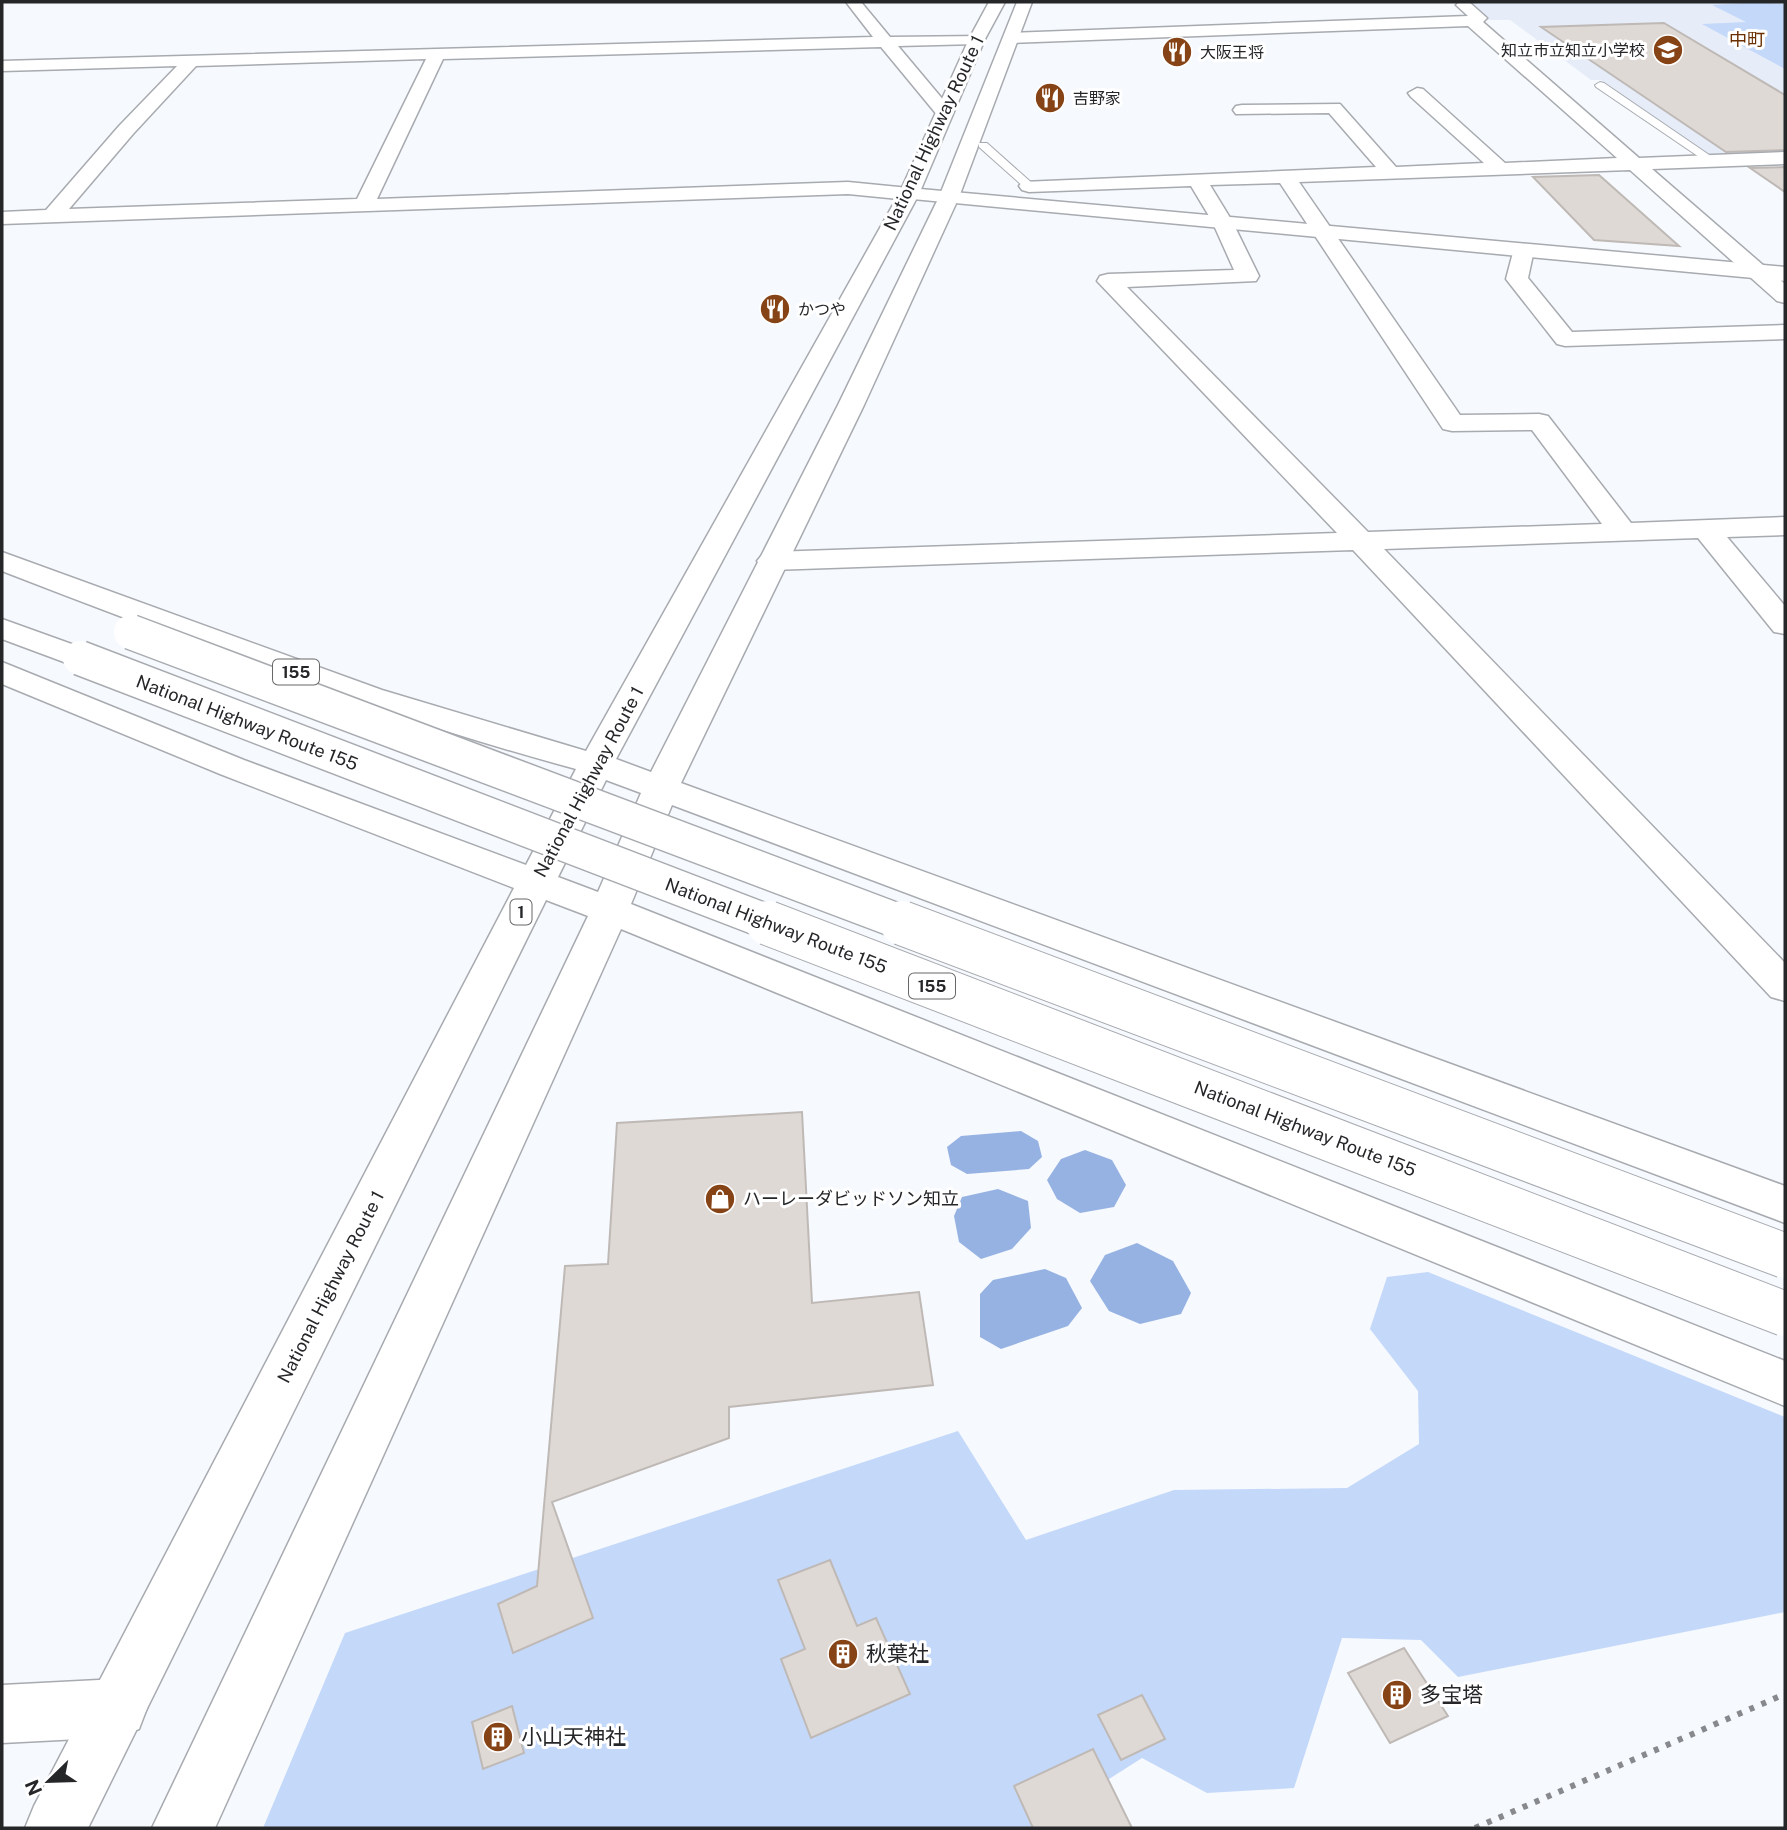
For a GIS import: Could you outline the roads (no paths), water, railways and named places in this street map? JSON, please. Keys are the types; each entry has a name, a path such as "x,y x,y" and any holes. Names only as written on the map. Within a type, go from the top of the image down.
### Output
{"main road":[{"path":"853,2 944,112"},
{"name":"National Highway Route 1","path":"183,1828 610,910 660,790 851,405 949,197 994,38 997,2"},
{"name":"National Highway Route 1","path":"56,1828 596,764 909,194 944,112 994,38 1025,2"},
{"path":"2,66 886,42 1472,21 1479,18 1460,2"},
{"path":"1396,9 1411,23"},
{"path":"1472,21 1637,163 1785,296"},
{"path":"1233,29 1252,50"},
{"path":"365,205 437,54"},
{"path":"52,216 126,130 191,61"},
{"path":"1417,93 1497,175"},
{"path":"1242,110 1334,108 1390,172"},
{"path":"1029,186 1390,172 1497,175 1637,163 1785,158"},
{"path":"1071,165 1081,184"},
{"path":"1286,177 1452,424 1539,422 1623,532"},
{"path":"1197,180 1222,221 1248,276 1108,281 1361,541 1785,987"},
{"path":"2,218 848,188 1785,274"},
{"path":"1522,250 1517,279 1565,339 1785,332"},
{"path":"772,561 1785,526"},
{"path":"1705,528 1785,625"},
{"name":"155","path":"2,561 296,672 540,750 596,764 660,790 1785,1205"},
{"name":"155","path":"2,584 1785,1256"},
{"name":"National Highway Route 155","path":"2,628 1785,1314"},
{"path":"2,672 232,767 610,910 1785,1384"},
{"path":"2,1714 118,1708"}],"lane":[{"path":"1600,85 1712,161"},
{"path":"984,145 1029,186"}],"place":[{"name":"知立市立知立小学校","path":"1668,50"},
{"name":"大阪王将","path":"1177,52"},
{"name":"吉野家","path":"1050,98"},
{"name":"かつや","path":"775,309"},
{"name":"ハーレーダビッドソン知立","path":"720,1199"},
{"name":"秋葉社","path":"843,1654"},
{"name":"多宝塔","path":"1397,1695"},
{"name":"小山天神社","path":"498,1737"}],"district":[{"name":"中町","path":"1747,40"}]}
